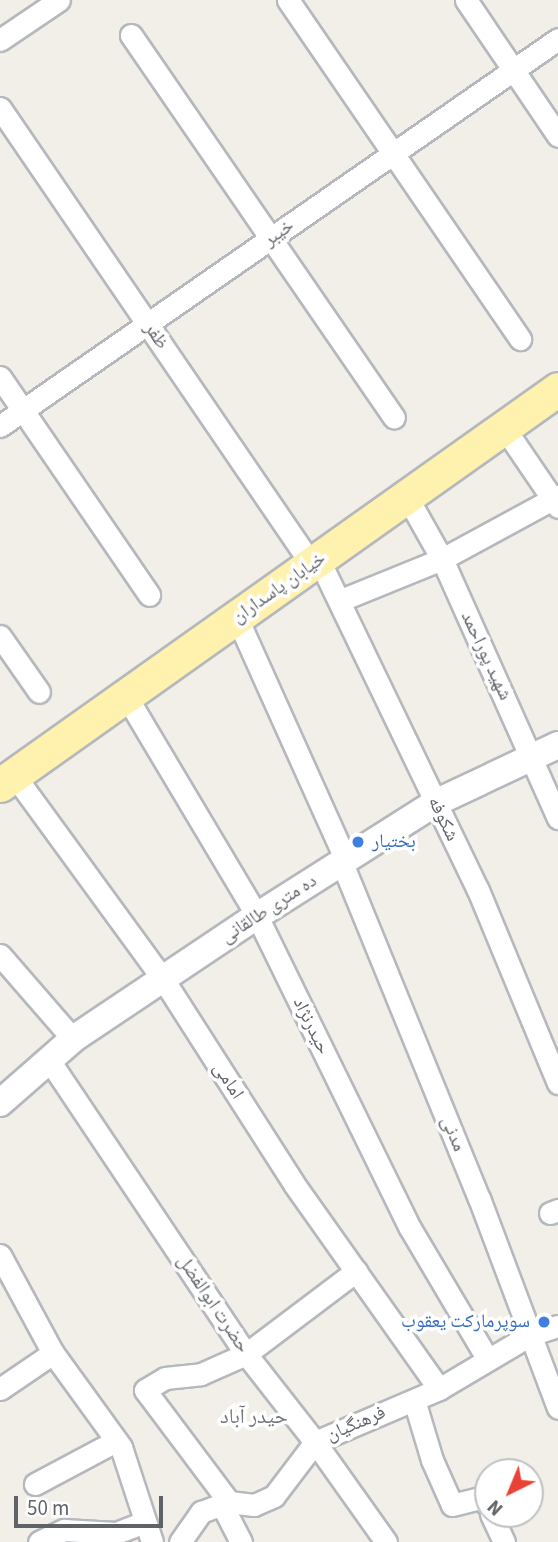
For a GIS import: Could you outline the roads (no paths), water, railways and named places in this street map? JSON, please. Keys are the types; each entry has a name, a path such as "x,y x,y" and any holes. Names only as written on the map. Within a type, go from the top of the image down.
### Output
{"main road":[{"name":"خیابان پاسداران","path":"7,780 558,389"}],"street":[{"path":"0,40 59,0"},
{"path":"288,0 520,339"},
{"path":"466,0 558,136"},
{"path":"131,34 394,417"},
{"name":"خیبر","path":"0,426 558,39"},
{"name":"ظفر","path":"0,108 148,325 315,562"},
{"path":"0,377 149,594"},
{"path":"341,600 442,559 556,501 505,429"},
{"name":"شهید پوراحمد","path":"407,497 442,559 558,818"},
{"name":"شکوفه","path":"315,562 341,600 478,890 558,1083"},
{"name":"مدنی","path":"237,618 344,861 558,1408"},
{"path":"0,636 39,692"},
{"name":"حیدرنژاد","path":"126,696 257,916 410,1228 488,1360"},
{"name":"ده متری طالقانی","path":"0,1103 73,1039 257,916 435,803 558,744"},
{"name":"امامی","path":"7,780 163,979 356,1271 439,1389"},
{"path":"0,955 73,1039"},
{"name":"حضرت ابوالفضل","path":"49,1060 246,1354 315,1442 386,1542"},
{"path":"0,1255 53,1353 116,1441 148,1532 64,1530 39,1542"},
{"path":"241,1542 225,1504 145,1390 165,1378 201,1374 246,1354 356,1271"},
{"name":"فرهنگیان","path":"180,1542 201,1512 225,1504 254,1505 274,1496 315,1442 439,1389 530,1335 558,1326"},
{"path":"0,1389 53,1353"},
{"path":"414,1400 432,1460 452,1505 474,1500"},
{"path":"35,1485 116,1441"}],"place":[{"name":"بختیار","path":"358,842"},
{"name":"سوپرمارکت یعقوب","path":"544,1322"}],"district":[{"name":"حیدر آباد","path":"254,1416"}]}
